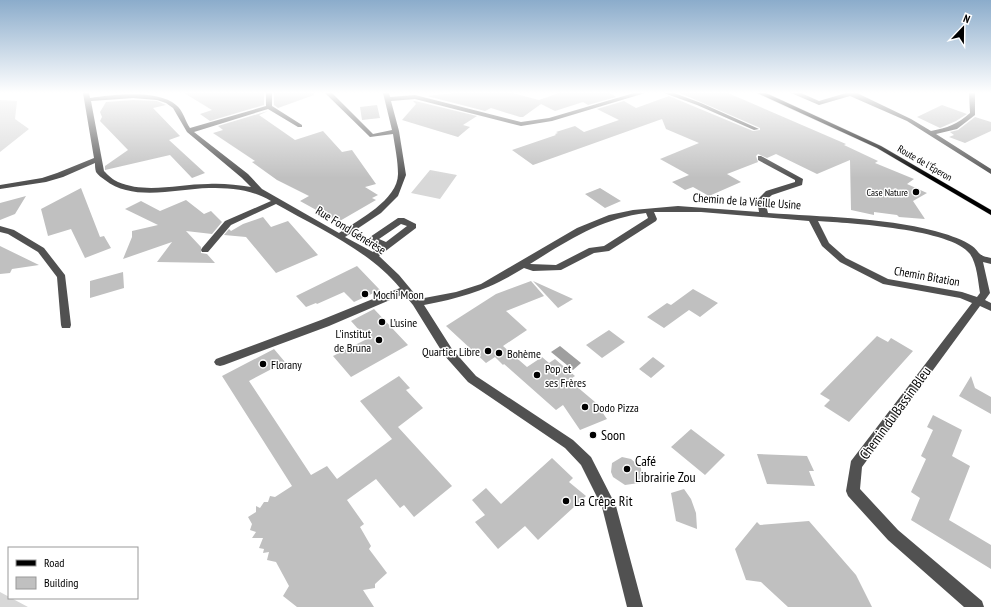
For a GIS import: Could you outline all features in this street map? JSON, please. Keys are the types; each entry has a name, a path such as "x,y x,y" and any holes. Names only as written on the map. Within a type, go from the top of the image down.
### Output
{"main road":[{"name":"Route de l'Éperon","path":"825,121 879,147 991,213"}],"street":[{"name":"Rue Fond Générèse","path":"91,121 100,172 115,184 136,189 160,190 208,186 236,187 259,191 373,256 407,289 448,352 472,379 569,444 586,461 609,506 635,607"},
{"path":"182,121 189,131 245,176 259,191"},
{"path":"189,131 221,121"},
{"path":"292,121 300,126"},
{"path":"357,121 372,136 396,131"},
{"path":"339,237 378,211 395,194 402,175 394,121"},
{"path":"511,121 521,124 540,121"},
{"path":"739,121 756,129"},
{"path":"910,121 932,133 991,172"},
{"path":"932,133 955,129 967,121"},
{"path":"0,187 60,175 97,158"},
{"path":"761,158 799,179 799,183 769,193 761,200 764,215"},
{"path":"205,250 228,223 277,201"},
{"name":"Chemin de la Vieille Usine","path":"417,303 453,296 492,283 521,264 592,224 614,217 648,211 711,209 764,215 874,223 931,233 969,247 977,258"},
{"path":"521,264 533,268 558,268 592,250 606,249 653,219 648,211"},
{"name":"Chemin Bitation","path":"812,218 826,244 843,260 886,282 962,295 978,300 991,307"},
{"path":"0,229 11,232 41,250 62,277 66,325"},
{"path":"373,256 386,246"},
{"path":"977,258 991,261"},
{"name":"Chemin du Bassin Bleu","path":"972,606 892,535 853,491 856,465 978,300 985,293 977,258"},
{"path":"220,362 325,323 407,289"}],"shaded area":[{"path":"0,121 18,121 29,129 0,152"},
{"path":"430,170 457,175 440,199 411,193"},
{"path":"560,346 581,363 573,370 551,352"},
{"path":"0,592 8,596 8,599 13,599 28,607 0,607"}],"building":[{"path":"100,121 166,121 180,136 169,140 205,173 192,178 170,155 105,170 105,166 128,150"},
{"path":"234,121 268,121 295,140 323,131 342,152 352,150 376,184 365,187 378,195 372,198 376,200 338,222 300,201 309,196 277,180 252,162 255,161 213,133 223,130 218,126"},
{"path":"406,121 469,121 463,125 470,127 458,137"},
{"path":"615,121 655,121 533,165 512,150 556,135 555,134 558,133 556,132 575,126 584,132"},
{"path":"663,121 730,121 753,131 760,130 760,128 745,121 794,121 846,144 844,145 878,161 875,163 914,179 907,184 927,193 913,201 925,219 899,217 897,215 874,212 874,215 851,210 850,160 817,174 776,154 767,158 758,154 756,156 758,162 727,174 741,182 709,196 693,187 685,190 672,182 689,175 660,159 699,143 666,129"},
{"path":"926,121 955,121 940,128"},
{"path":"969,121 991,122 991,131 965,143 949,137 954,135 950,132 958,130"},
{"path":"81,188 100,237 104,236 111,248 85,258 71,229 48,236 41,209"},
{"path":"600,188 621,201 605,208 585,194"},
{"path":"26,196 15,214 0,220 0,203"},
{"path":"186,200 204,214 211,211 222,222 212,234 186,231 201,247 201,253 207,254 215,263 157,262 172,242 123,259 132,237 132,231 158,225 125,209 141,201 160,211"},
{"path":"263,217 271,227 288,221 318,255 276,273 246,237 224,235 229,229 231,231 243,224"},
{"path":"0,246 39,265 12,269 10,273 0,274"},
{"path":"357,266 380,290 354,302 344,292 317,304 316,303 306,307 296,296"},
{"path":"123,272 124,288 90,298 90,281"},
{"path":"531,281 544,296 506,311 527,330 503,346 527,367 542,357 549,363 555,359 575,376 569,380 595,402 607,419 580,430 563,405 556,410 495,357 486,363 446,326 496,294"},
{"path":"533,281 573,299 558,308"},
{"path":"693,289 718,303 700,317 689,310 664,328 647,317 667,303 671,305"},
{"path":"374,309 408,345 351,377 333,356 367,339 351,321"},
{"path":"609,330 625,342 602,358 586,345"},
{"path":"877,336 888,342 891,338 913,351 849,422 824,406 830,400 820,394"},
{"path":"274,349 285,362 249,381 311,475 327,466 337,479 392,439 360,401 399,376 410,388 406,390 423,408 398,427 452,486 414,517 404,505 400,508 376,479 347,500 364,524 360,527 371,546 369,549 387,573 375,584 375,588 363,590 374,607 297,607 283,596 289,586 276,562 267,560 269,552 263,553 264,549 259,548 263,538 252,538 256,532 250,530 252,524 248,517 256,512 256,506 260,508 264,502 268,502 270,496 275,497 292,486 222,376"},
{"path":"653,357 665,366 651,378 639,369"},
{"path":"971,376 975,388 991,397 991,414 959,396"},
{"path":"933,415 962,430 952,456 970,466 949,520 991,545 991,569 911,520 920,498 911,492 926,459 921,456 933,430 927,427"},
{"path":"691,429 725,455 705,475 671,447"},
{"path":"757,454 807,456 814,471 809,471 815,486 767,484"},
{"path":"622,457 631,459 641,468 642,478 639,483 625,485 613,477 611,472 612,463"},
{"path":"552,458 573,478 569,482 586,496 538,540 525,526 498,549 475,522 485,515 472,500 486,488 501,504"},
{"path":"684,489 691,499 696,513 697,529 676,521 671,493"},
{"path":"809,521 856,575 872,607 788,607 761,582 746,580 735,549 757,522 760,525"}],"place":[{"name":"Case Nature","path":"916,192"},
{"name":"Mochi Moon","path":"365,294"},
{"name":"L’usine","path":"382,322"},
{"name":"L'institut de Bruna","path":"379,340"},
{"name":"Quartier Libre","path":"488,351"},
{"name":"Bohème","path":"499,353"},
{"name":"Florany","path":"263,364"},
{"name":"Pop et ses Frères","path":"537,375"},
{"name":"Dodo Pizza","path":"585,407"},
{"name":"Soon","path":"593,435"},
{"name":"Café Librairie Zou","path":"627,469"},
{"name":"La Crêpe Rit","path":"566,501"}]}
